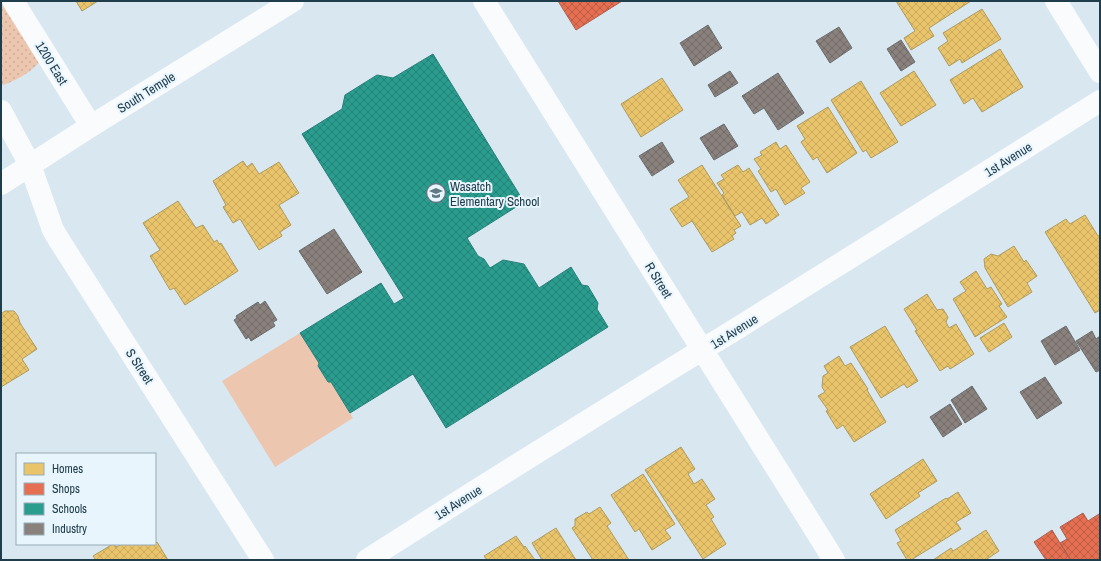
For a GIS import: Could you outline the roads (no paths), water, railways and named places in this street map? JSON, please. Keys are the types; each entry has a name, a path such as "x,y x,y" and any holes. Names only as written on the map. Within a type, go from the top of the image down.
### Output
{"street":[{"name":"1200 East","path":"14,1 91,126"},
{"name":"South Temple","path":"1,184 91,126 293,1"},
{"name":"R Street","path":"484,1 834,560"},
{"path":"1056,1 1100,72"},
{"name":"1st Avenue","path":"367,560 486,484 1100,101"},
{"path":"1,111 30,165"},
{"name":"S Street","path":"30,165 53,230 263,560"}],"place":[{"name":"Wasatch Elementary School","path":"436,193"}]}
